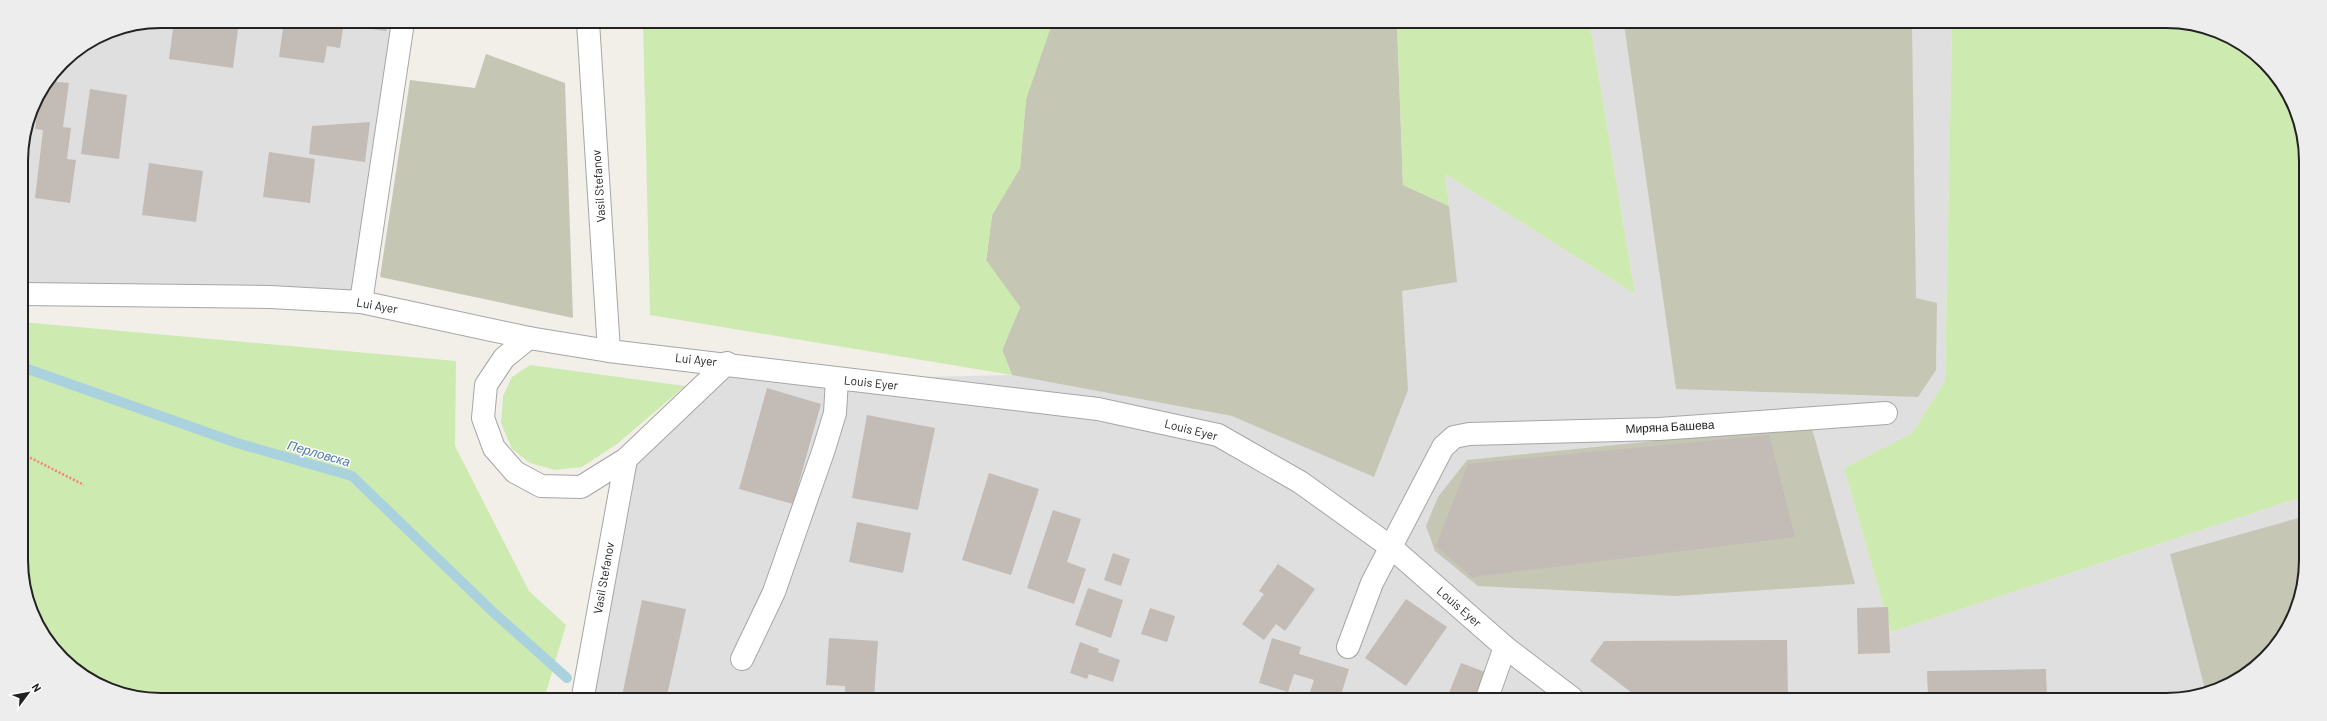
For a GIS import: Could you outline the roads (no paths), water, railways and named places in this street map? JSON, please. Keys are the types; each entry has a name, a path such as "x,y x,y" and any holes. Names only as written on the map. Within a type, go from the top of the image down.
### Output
{"street":[{"path":"361,302 402,28"},
{"name":"Vasil Stefanov","path":"588,28 609,351"},
{"name":"Lui Ayer","path":"28,294 270,296 361,302 529,338 609,351 727,364"},
{"path":"529,338 504,358 486,385 484,418 494,448 515,472 541,486 581,487 626,459 727,364"},
{"name":"Louis Eyer","path":"727,364 837,379 1098,409 1218,435 1300,482 1392,548 1505,647 1565,693"},
{"path":"742,659 774,592 824,449 835,413 837,379"},
{"name":"Миряна Башева","path":"1392,548 1443,447 1454,437 1469,434 1659,429 1886,413"},
{"name":"Vasil Stefanov","path":"584,693 626,459"},
{"path":"1348,647 1372,583 1392,548"},
{"path":"1489,693 1505,647"}],"waterway":[{"name":"Перловска","path":"28,369 237,443 352,476 493,612 567,678"}]}
